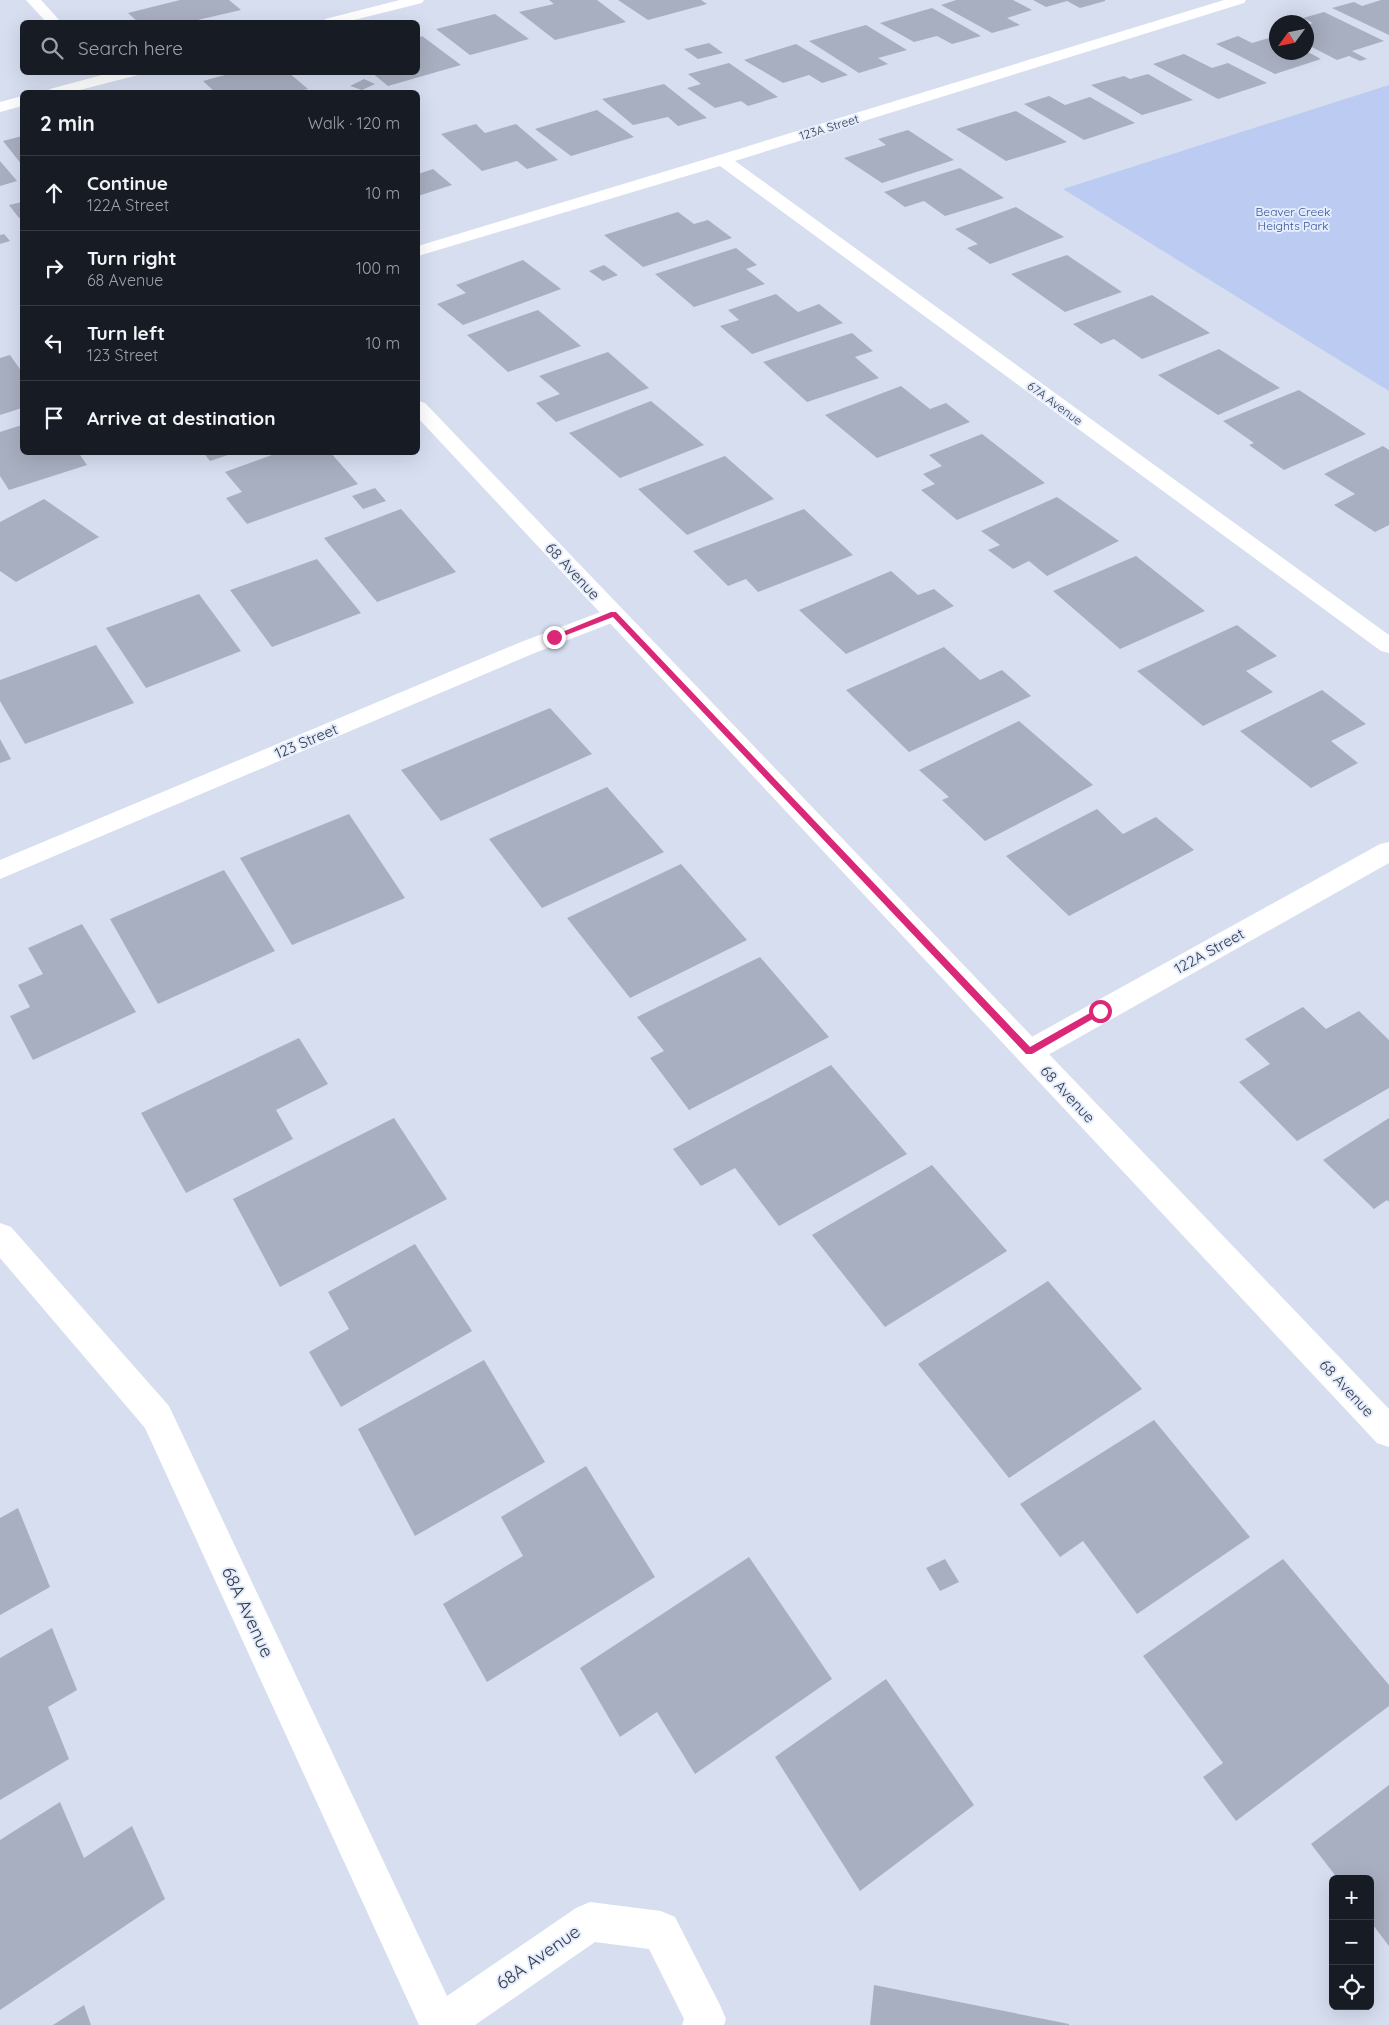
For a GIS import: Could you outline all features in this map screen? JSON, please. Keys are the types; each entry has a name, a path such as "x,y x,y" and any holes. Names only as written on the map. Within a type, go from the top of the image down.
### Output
{"street":[{"path":"33,0 52,20"},
{"path":"338,20 417,0"},
{"name":"123A Street","path":"420,250 722,160 1239,0"},
{"path":"62,90 104,76 118,90"},
{"path":"0,107 20,102"},
{"name":"67A Avenue","path":"722,160 1389,646"},
{"name":"68 Avenue","path":"420,409 1389,1432"},
{"name":"123 Street","path":"0,870 520,651 614,614"},
{"name":"122A Street","path":"1029,1052 1389,851"},
{"name":"68A Avenue","path":"0,1236 157,1417 440,2025 590,1922 661,1931 706,2019 702,2025"}],"green space":[{"name":"Beaver Creek Heights Park","path":"1389,85 1389,391 1063,189"}],"building":[{"path":"180,0 229,0 241,10 198,20 136,20 128,13"},
{"path":"549,0 597,0 626,22 555,40 519,12 554,4"},
{"path":"618,0 701,0 707,4 648,20"},
{"path":"956,0 1013,0 1032,10 1007,18 1020,25 992,33 941,5"},
{"path":"1033,0 1105,1 1080,8 1067,1 1046,7"},
{"path":"1381,0 1389,0 1389,35 1332,8 1354,2 1362,6"},
{"path":"932,8 981,36 952,44 937,36 914,42 880,23"},
{"path":"1324,12 1384,41 1352,51 1367,59 1360,61 1349,56 1337,60 1314,48 1314,15"},
{"path":"495,14 529,39 470,55 436,29"},
{"path":"866,25 907,50 878,58 888,64 859,73 809,41"},
{"path":"422,36 461,65 388,86 375,75 420,75 420,37"},
{"path":"1238,36 1252,43 1269,38 1269,60 1314,60 1314,55 1321,59 1275,74 1216,44"},
{"path":"709,43 723,53 698,59 684,49"},
{"path":"796,44 848,75 822,83 809,75 783,83 744,60"},
{"path":"1184,54 1212,68 1228,63 1267,83 1218,99 1153,64"},
{"path":"729,63 778,97 748,106 741,101 715,108 687,88 701,84 688,74"},
{"path":"1148,74 1193,100 1142,115 1091,85 1124,76 1130,79"},
{"path":"225,75 292,75 308,89 213,90 203,81"},
{"path":"364,79 375,84 362,90 350,86"},
{"path":"664,84 707,118 678,126 668,117 633,125 602,99"},
{"path":"1049,96 1065,105 1090,97 1135,123 1084,140 1024,104"},
{"path":"597,110 634,137 571,156 535,129"},
{"path":"1016,111 1067,142 1006,161 956,129"},
{"path":"476,124 485,133 516,124 558,160 527,169 517,161 482,171 441,134"},
{"path":"908,130 954,160 882,183 844,158 886,145 878,139"},
{"path":"20,137 20,162 3,141"},
{"path":"0,161 17,181 0,186"},
{"path":"960,168 1004,198 945,216 924,201 905,207 884,192"},
{"path":"433,169 452,185 420,195 420,173"},
{"path":"20,202 20,218 19,218 9,205"},
{"path":"1016,207 1064,237 990,264 967,248 978,244 955,229"},
{"path":"678,212 694,224 708,220 732,238 643,267 604,235"},
{"path":"4,234 10,241 0,244 0,235"},
{"path":"736,248 757,265 746,269 765,284 694,307 655,274"},
{"path":"1067,255 1122,292 1065,312 1011,274"},
{"path":"523,260 561,289 463,325 437,304 466,293 456,285"},
{"path":"604,265 618,275 603,281 589,271"},
{"path":"776,294 798,312 819,304 843,323 752,354 720,326 739,320 728,310"},
{"path":"1152,295 1210,333 1142,359 1114,339 1101,344 1073,324"},
{"path":"538,310 581,346 508,372 467,335"},
{"path":"852,333 873,351 855,357 879,378 807,402 763,362"},
{"path":"1219,349 1280,388 1218,415 1158,375"},
{"path":"608,352 649,388 556,422 536,403 560,394 539,376"},
{"path":"10,355 20,369 20,409 0,415 0,358"},
{"path":"901,386 930,409 946,403 970,422 877,458 825,415"},
{"path":"1299,390 1366,434 1284,470 1249,445 1254,443 1223,421"},
{"path":"651,401 704,445 620,478 569,433"},
{"path":"20,426 20,455 80,455 87,465 9,490 0,476 0,432"},
{"path":"982,434 1045,483 957,520 921,490 935,484 923,474 942,466 929,455"},
{"path":"1383,446 1389,450 1389,525 1375,532 1334,505 1355,494 1324,474"},
{"path":"205,455 228,455 210,461"},
{"path":"272,455 333,455 358,484 247,524 226,498 242,492 225,472"},
{"path":"725,456 774,499 687,535 638,489"},
{"path":"375,488 386,501 363,509 352,496"},
{"path":"1057,497 1119,541 1047,576 1029,561 1013,569 988,550 1000,545 981,531"},
{"path":"44,499 99,537 16,582 0,571 0,522"},
{"path":"401,509 456,572 377,602 324,538"},
{"path":"804,509 853,555 758,592 746,579 728,586 693,551"},
{"path":"1136,556 1205,611 1120,649 1053,591"},
{"path":"317,559 361,613 272,647 230,590"},
{"path":"891,571 918,595 934,589 954,606 846,654 799,610"},
{"path":"199,594 241,651 146,688 106,628"},
{"path":"1237,625 1277,656 1246,671 1273,692 1203,726 1137,671"},
{"path":"96,645 134,703 25,744 0,701 0,680"},
{"path":"944,647 980,680 1002,670 1031,696 909,752 846,690"},
{"path":"1322,690 1366,724 1331,741 1358,763 1311,788 1240,731"},
{"path":"550,708 592,754 441,821 401,770"},
{"path":"1019,721 1093,785 985,841 942,800 949,797 919,770"},
{"path":"0,739 11,759 0,763"},
{"path":"607,787 664,852 542,908 489,839"},
{"path":"1097,809 1123,834 1156,817 1194,850 1069,916 1006,856"},
{"path":"349,814 405,898 292,945 240,858"},
{"path":"681,864 747,940 630,998 567,918"},
{"path":"224,870 275,951 158,1004 110,919"},
{"path":"82,924 136,1012 33,1060 10,1016 30,1007 18,985 43,974 28,948"},
{"path":"760,957 829,1037 689,1110 650,1058 664,1051 637,1017"},
{"path":"1303,1007 1326,1029 1359,1011 1389,1040 1389,1088 1297,1141 1239,1082 1270,1064 1245,1039"},
{"path":"299,1038 328,1084 276,1110 293,1139 186,1193 141,1113"},
{"path":"831,1065 907,1154 779,1226 735,1168 701,1186 673,1149"},
{"path":"394,1118 447,1199 280,1287 233,1199"},
{"path":"1389,1118 1389,1202 1387,1200 1374,1209 1323,1160"},
{"path":"932,1165 1007,1251 885,1327 812,1235"},
{"path":"415,1244 472,1331 341,1407 309,1352 349,1329 328,1292"},
{"path":"1048,1281 1142,1389 1009,1478 918,1364"},
{"path":"484,1360 545,1462 415,1536 358,1429"},
{"path":"1154,1420 1250,1537 1137,1614 1083,1541 1060,1557 1020,1504"},
{"path":"586,1466 655,1577 487,1682 443,1604 523,1556 501,1517"},
{"path":"18,1508 50,1587 0,1615 0,1518"},
{"path":"749,1557 832,1679 695,1774 657,1712 620,1737 580,1668"},
{"path":"945,1559 959,1582 940,1591 926,1568"},
{"path":"1283,1559 1389,1685 1389,1706 1236,1821 1203,1777 1223,1763 1143,1656"},
{"path":"52,1628 77,1690 48,1707 69,1759 0,1800 0,1658"},
{"path":"886,1679 974,1805 860,1891 775,1757"},
{"path":"1389,1785 1389,1946 1374,1926 1374,1875 1335,1875 1311,1844"},
{"path":"60,1802 84,1858 132,1826 165,1899 0,2010 0,1840"},
{"path":"874,1985 1069,2024 1069,2025 870,2025"},
{"path":"84,2005 91,2025 53,2025"}],"route":[{"path":"554,637 614,614 1029,1052 1100,1011"}]}
